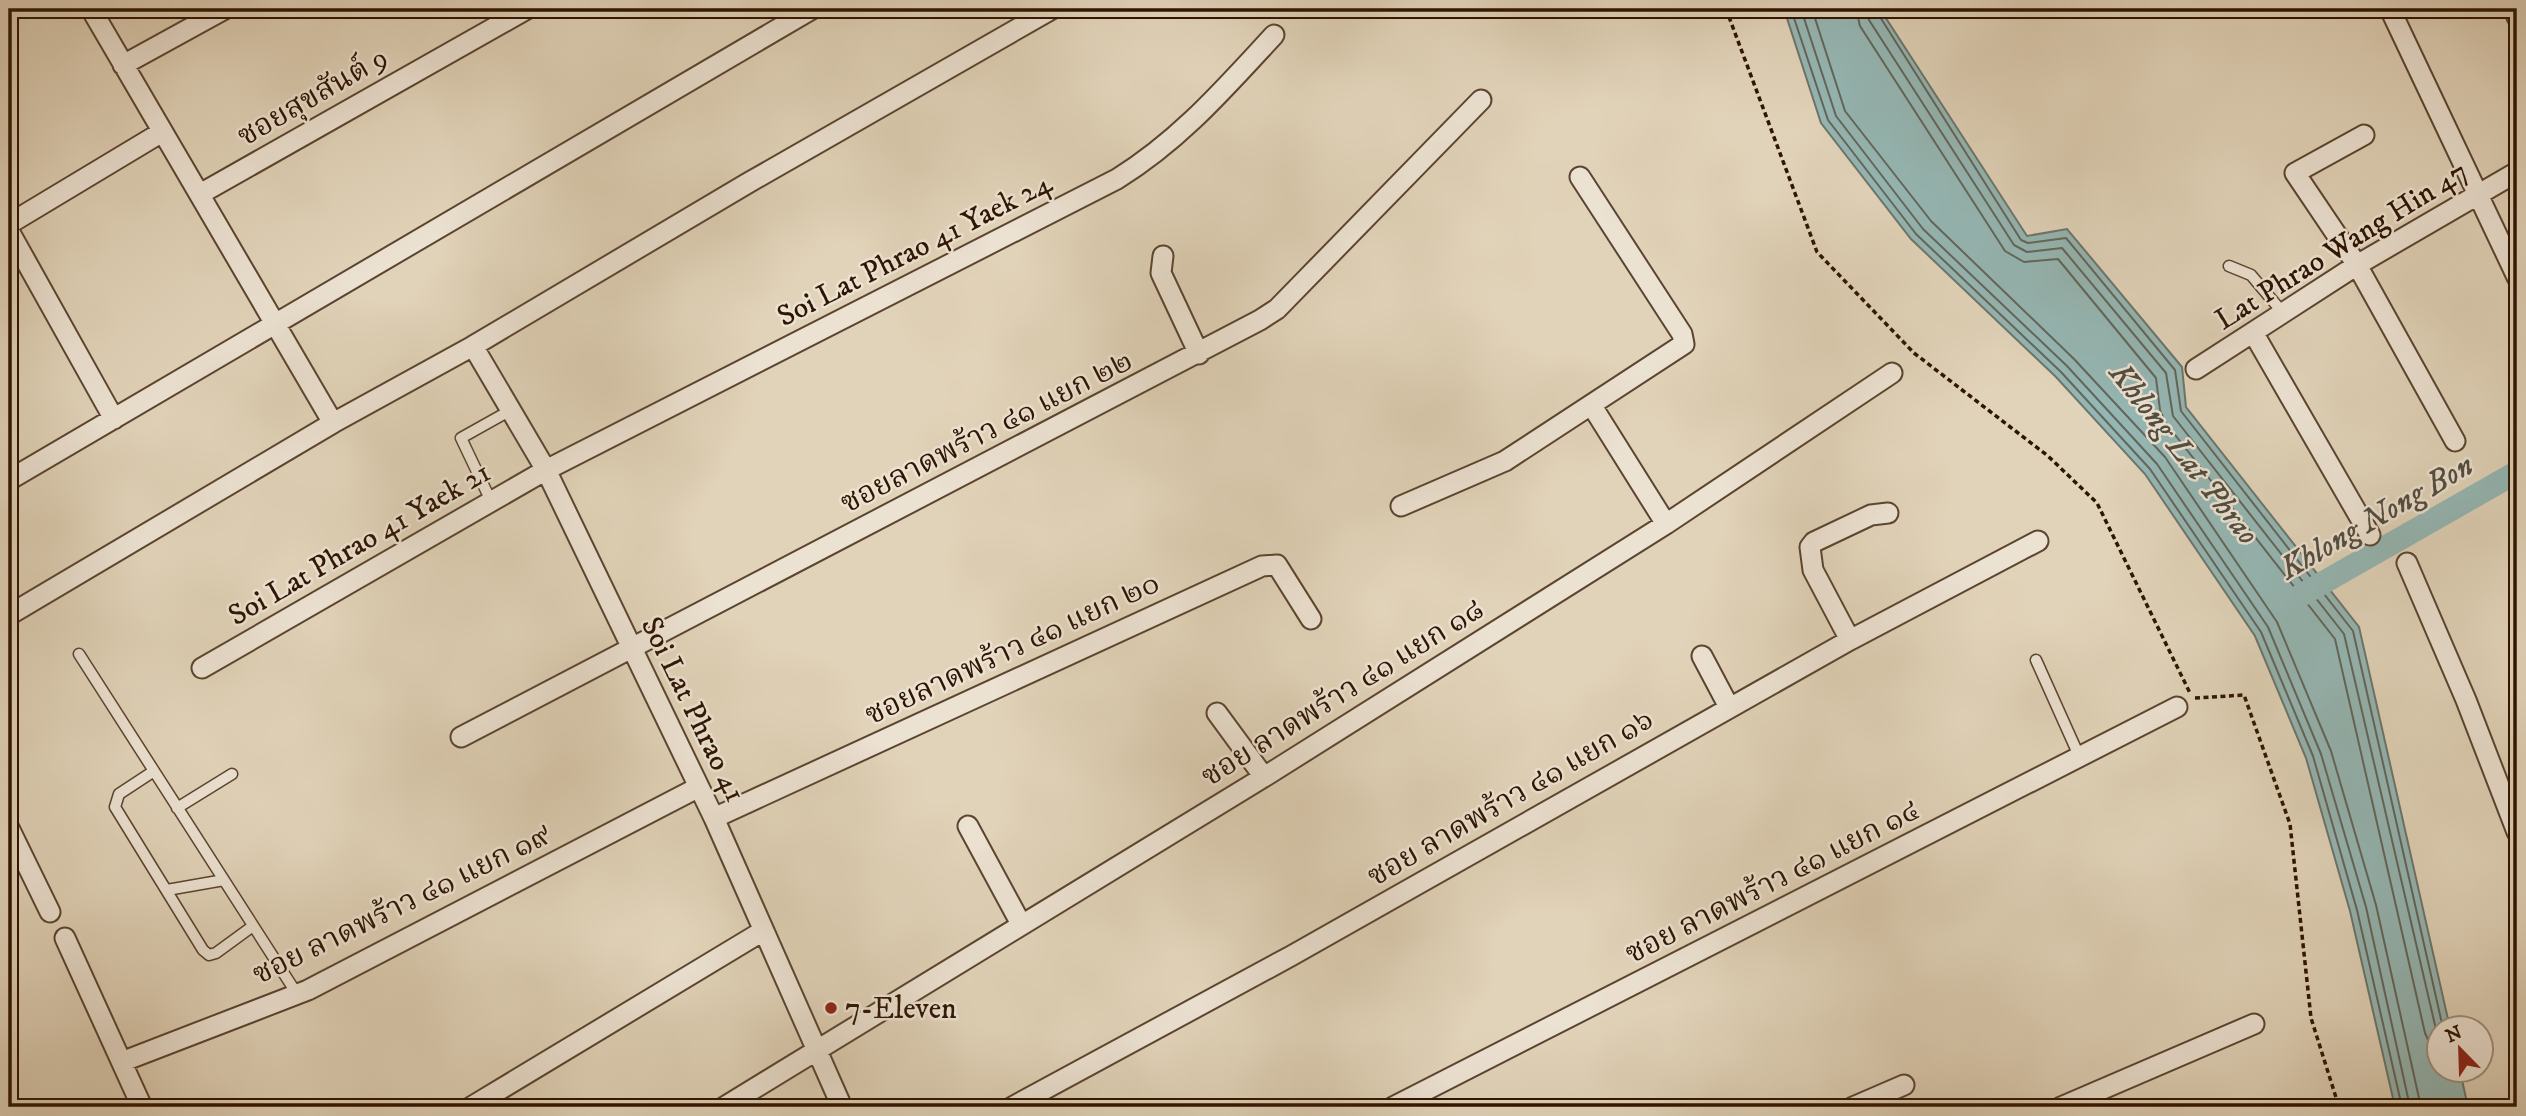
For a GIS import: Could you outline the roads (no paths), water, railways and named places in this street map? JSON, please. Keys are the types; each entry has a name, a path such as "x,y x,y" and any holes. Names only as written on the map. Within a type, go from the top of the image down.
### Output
{"street":[{"path":"91,9 333,424"},
{"path":"123,65 225,9"},
{"name":"ซอยสุขสันต์ 9","path":"200,194 527,9"},
{"path":"9,480 812,9"},
{"path":"9,615 333,424 1052,9"},
{"path":"2390,9 2480,194 2517,277"},
{"path":"2514,9 2517,17"},
{"name":"Soi Lat Phrao 41 Yaek 24","path":"547,470 1116,179 1154,156 1192,122 1274,35"},
{"name":"ซอยลาดพร้าว ๔๑ แยก ๒๒","path":"461,737 1199,354 1277,309 1481,100"},
{"path":"9,224 162,132"},
{"path":"2364,135 2295,173 2357,265 2455,442"},
{"name":"Lat Phrao Wang Hin 47","path":"2196,369 2357,265 2517,172"},
{"path":"1401,506 1505,461 1681,347 1685,341 1580,177"},
{"path":"9,231 114,419"},
{"path":"1163,256 1161,273 1199,354"},
{"path":"2254,334 2370,535"},
{"name":"Soi Lat Phrao 41","path":"472,346 547,470 714,818 842,1107"},
{"name":"ซอย ลาดพร้าว ๔๑ แยก ๑๘","path":"724,1107 1264,778 1666,524 1892,373"},
{"path":"1592,405 1666,524"},
{"name":"Soi Lat Phrao 41 Yaek 21","path":"202,668 547,470"},
{"path":"1850,640 1813,570 1810,547 1814,541 1871,516 1888,513"},
{"name":"ซอย ลาดพร้าว ๔๑ แยก ๑๖","path":"1012,1107 1291,956 1850,640 2038,541"},
{"path":"2407,563 2466,700 2517,832"},
{"name":"ซอยลาดพร้าว ๔๑ แยก ๒๐","path":"714,818 1262,566 1277,565 1311,619"},
{"path":"1702,656 1729,707"},
{"name":"ซอย ลาดพร้าว ๔๑ แยก ๑๔","path":"1393,1107 2177,707"},
{"path":"1217,713 1264,778"},
{"name":"ซอย ลาดพร้าว ๔๑ แยก ๑๙","path":"124,1060 297,994 699,787"},
{"path":"968,826 1021,924"},
{"path":"9,828 50,912"},
{"path":"471,1107 762,931"},
{"path":"65,938 124,1060 142,1107"},
{"path":"2061,1107 2253,1024"},
{"path":"1853,1107 1904,1085"}],"lane":[{"path":"2229,266 2251,275 2284,314"},
{"path":"491,501 461,438 511,410"},
{"path":"79,654 297,994"},
{"path":"2036,660 2080,758"},
{"path":"154,771 119,794 114,803 167,890 209,955 253,926"},
{"path":"177,808 232,774"},
{"path":"167,890 224,880"}],"water":[{"name":"Khlong Lat Phrao","path":"1784,9 1880,9 2027,236 2067,229 2182,367 2186,407 2359,627 2447,1014 2424,1014 2424,1084 2463,1084 2468,1107 2395,1107 2350,911 2306,758 2255,636 2145,474 2056,377 1911,239 1821,123"}],"waterway":[{"name":"Khlong Nong Bon","path":"2298,597 2517,472"}],"place":[{"name":"7-Eleven","path":"831,1008"}]}
